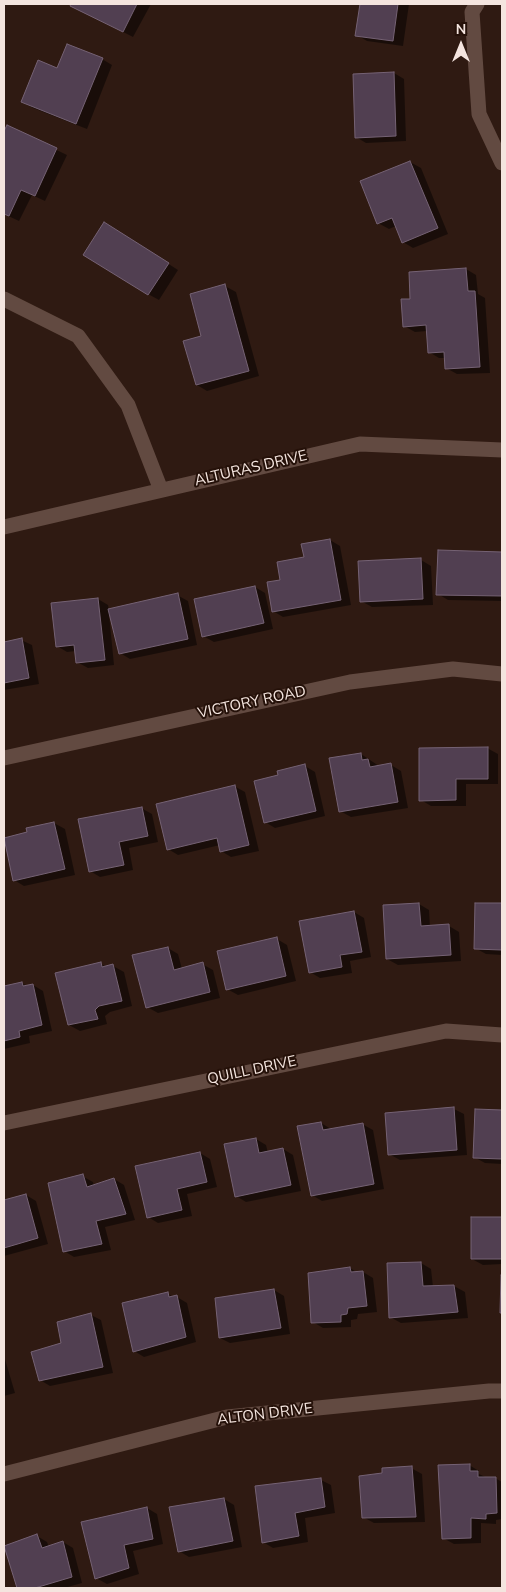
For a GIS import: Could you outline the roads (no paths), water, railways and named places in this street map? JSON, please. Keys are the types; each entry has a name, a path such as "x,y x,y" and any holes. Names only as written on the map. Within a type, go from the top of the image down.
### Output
{"street":[{"path":"477,4 472,12 479,114 502,162"},
{"path":"4,299 78,336 128,405 161,490"},
{"name":"ALTURAS DRIVE","path":"4,527 360,444 502,450"},
{"name":"VICTORY ROAD","path":"4,758 350,682 452,669 502,674"},
{"name":"QUILL DRIVE","path":"4,1123 446,1031 502,1035"},
{"name":"ALTON DRIVE","path":"4,1474 227,1417 489,1390 502,1391"}]}
